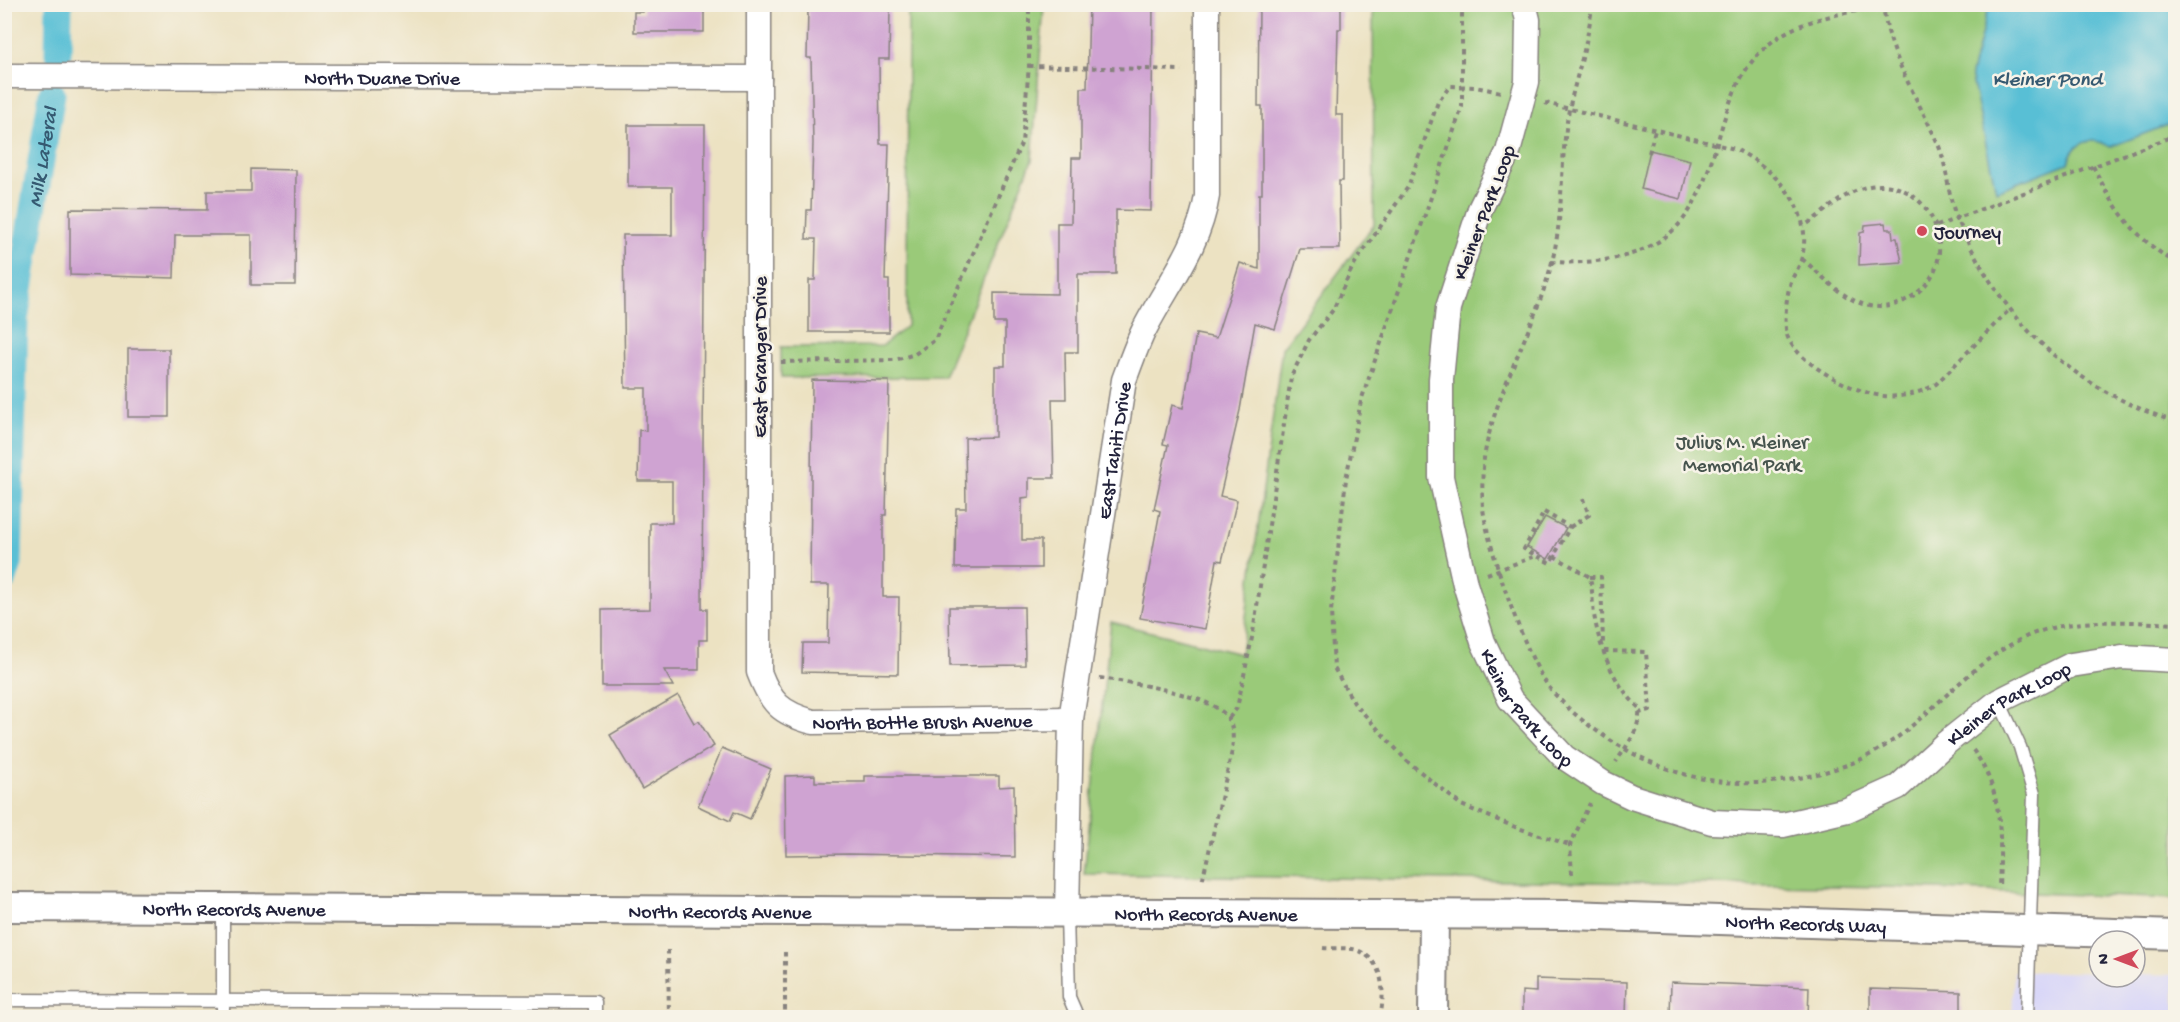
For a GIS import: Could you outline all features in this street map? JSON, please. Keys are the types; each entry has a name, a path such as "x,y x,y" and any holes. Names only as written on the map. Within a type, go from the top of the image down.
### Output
{"street":[{"name":"East Granger Drive","path":"759,4 759,672 766,691 776,706"},
{"name":"East Tahiti Drive","path":"1067,913 1071,719 1124,380 1143,333 1195,241 1203,220 1207,196 1207,4"},
{"name":"Kleiner Park Loop","path":"1524,4 1528,20 1527,82 1508,152 1480,209 1448,308 1441,379 1441,477 1465,584 1483,642 1510,699 1564,758 1632,797 1712,822 1783,825 1847,810 1898,787 1946,743 1999,701 2071,665 2122,657 2175,660"},
{"name":"North Duane Drive","path":"4,76 759,78"},
{"name":"North Bottle Brush Avenue","path":"776,706 794,717 813,722 1071,719"},
{"name":"North Records Avenue","path":"4,907 1434,914"},
{"name":"North Records Way","path":"1434,914 1569,915 2175,935"},
{"path":"1433,1017 1434,914"}],"lane":[{"path":"1999,701 2020,747 2034,794 2027,1017"},
{"path":"223,908 223,1017"},
{"path":"1067,913 1069,997 1078,1017"},
{"path":"4,1000 595,1002 595,1017"}],"path":[{"path":"781,362 895,360 915,354 935,340 1022,142 1029,66 1029,4"},
{"path":"1462,4 1462,106 1361,401 1346,479 1331,610 1334,668 1354,703 1407,761 1461,805 1515,827 1570,845"},
{"path":"1592,4 1586,51 1569,109 1556,242 1542,298 1506,387 1484,459 1483,508 1499,570 1532,657 1548,686 1589,727 1624,749 1713,783 1743,785 1812,777 1876,753 1936,707 1994,655 2033,634 2073,623 2175,624"},
{"path":"1551,262 1608,261 1653,244 1681,223 1700,190 1729,100 1746,68 1768,44 1798,26 1830,16 1883,6 1888,33 1899,62 1939,147 1956,218 1974,253 2010,309 2037,343 2090,384 2148,413 2175,422"},
{"path":"1029,66 1182,70"},
{"path":"1229,718 1237,708 1253,633 1291,377 1309,340 1333,310 1353,266 1408,186 1438,102 1450,86 1503,92"},
{"path":"1541,102 1735,149 1753,158 1776,176 1792,197 1804,227 1802,259 1790,285 1786,315 1787,334 1796,351 1839,381 1884,396 1921,393 1936,384 2010,309"},
{"path":"1649,153 1655,130"},
{"path":"1937,226 2175,135"},
{"path":"2093,166 2111,204 2158,253 2175,263"},
{"path":"1802,259 1844,295 1861,304 1880,307 1898,304 1915,296 1929,282 1937,266 1940,247 1937,226 1928,210 1913,195 1893,187 1873,186 1852,192 1804,227"},
{"path":"1570,526 1544,512 1524,549 1550,564 1570,526 1589,515 1583,499"},
{"path":"1478,576 1537,556"},
{"path":"1554,556 1590,577 1601,577 1604,652"},
{"path":"1590,577 1595,620 1604,652 1620,688 1639,708 1634,734 1624,749"},
{"path":"1604,652 1646,652 1650,710 1639,713"},
{"path":"1096,678 1136,684 1214,705 1229,718 1233,732 1232,752 1202,882"},
{"path":"1971,747 1988,772 1998,806 1999,887"},
{"path":"1572,874 1570,845 1590,803"},
{"path":"1323,948 1356,950 1369,958 1382,980 1383,1000 1380,1017"},
{"path":"669,950 669,1017"},
{"path":"785,952 785,1017"}],"shaded area":[{"path":"2014,971 2087,973 2087,989 2147,989 2147,974 2175,975 2175,1017 2012,1018"}],"green space":[{"path":"908,5 1044,5 1032,160 944,377 781,378 781,347 882,346 907,326"},
{"name":"Julius M. Kleiner Memorial Park","path":"1373,5 2175,5 2175,899 1886,887 1084,874 1111,622 1241,654 1282,348 1374,225"}],"water":[{"name":"Kleiner Pond","path":"1989,5 2175,5 2175,122 2110,147 2097,141 2084,143 2074,150 2068,163 1996,191 1971,74"}],"building":[{"path":"643,4 704,4 704,32 634,32 634,12 643,12"},
{"path":"847,4 890,8 889,59 879,59 880,144 889,144 885,280 889,280 889,332 809,332 809,280 815,280 816,239 806,239 807,210 811,210 813,143 811,58 807,58 808,7 846,8"},
{"path":"1089,4 1153,4 1151,211 1116,210 1116,274 1078,274 1078,352 1065,352 1066,399 1052,399 1054,478 1029,478 1029,497 1022,498 1022,540 1041,540 1041,568 955,568 956,508 966,508 965,438 995,437 995,366 1005,366 1005,323 994,323 994,293 1057,294 1057,223 1071,223 1072,158 1081,158 1081,88 1087,88"},
{"path":"1259,4 1341,4 1341,29 1338,29 1336,115 1343,115 1343,181 1339,181 1340,249 1300,249 1275,329 1255,323 1240,410 1220,496 1237,500 1222,561 1217,560 1205,629 1140,618 1160,511 1154,509 1168,445 1163,444 1172,405 1183,408 1196,334 1216,338 1240,263 1259,269 1262,106 1258,106"},
{"path":"628,125 705,125 702,609 707,609 707,640 699,640 699,670 664,670 673,686 602,686 602,610 650,609 650,523 672,523 672,481 638,481 639,430 646,431 646,388 625,388 623,235 672,235 672,187 628,187"},
{"path":"1650,150 1690,160 1681,199 1641,189"},
{"path":"251,169 296,170 295,285 251,285 251,235 175,235 174,278 70,275 70,209 207,210 207,191 251,191"},
{"path":"1885,223 1886,229 1892,229 1893,238 1897,238 1902,262 1859,265 1860,233 1864,232 1865,225"},
{"path":"128,349 169,349 169,417 128,417"},
{"path":"812,380 889,381 886,515 883,515 883,597 899,597 898,674 802,672 803,643 828,643 829,585 810,585"},
{"path":"1545,517 1566,528 1548,559 1527,547"},
{"path":"949,607 1024,607 1025,665 950,666"},
{"path":"678,695 694,723 699,721 714,746 642,789 610,735"},
{"path":"722,748 771,769 750,819 734,812 730,821 698,806"},
{"path":"815,775 815,782 865,782 865,776 999,776 999,787 1014,786 1015,857 786,855 785,776"},
{"path":"1536,979 1627,982 1626,1017 1522,1017 1522,991 1536,992"},
{"path":"1671,982 1809,987 1808,1017 1670,1017"},
{"path":"1870,989 1961,992 1961,1017 1870,1017"}],"waterway":[{"name":"Milk Lateral","path":"58,53 59,4"},
{"name":"Milk Lateral","path":"4,578 9,563 15,319 52,94"}],"place":[{"name":"Journey","path":"1922,231"}]}
